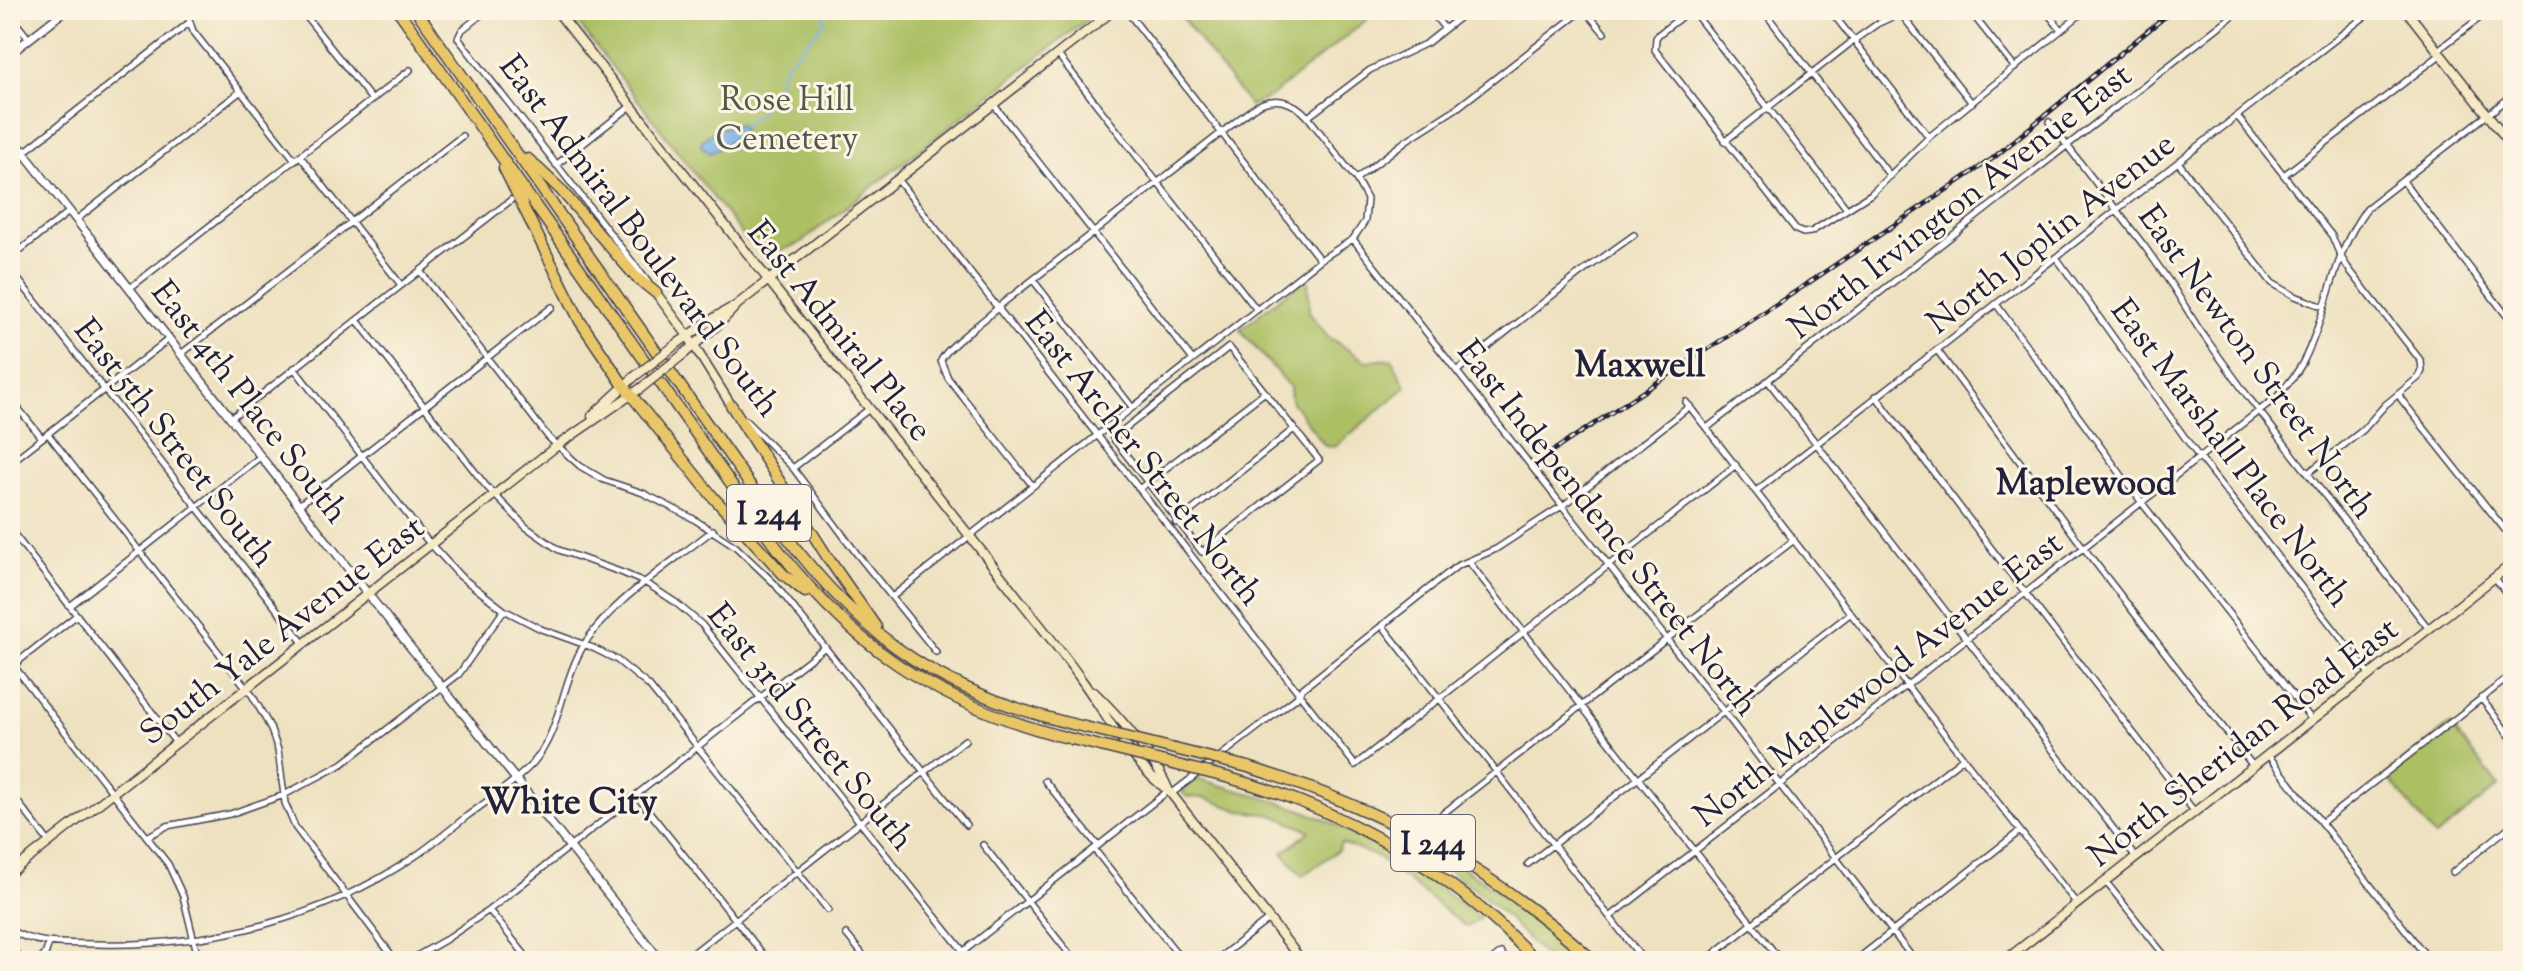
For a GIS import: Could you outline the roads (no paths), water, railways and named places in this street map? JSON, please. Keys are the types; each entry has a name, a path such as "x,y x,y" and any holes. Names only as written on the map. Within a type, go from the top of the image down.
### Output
{"highway":[{"name":"I 244","path":"398,10 787,563 839,619 898,667 985,713 1072,739 1226,777 1315,806 1383,839 1451,883 1536,961"},
{"name":"I 244","path":"416,10 801,556 838,599 884,639 919,663 1015,709 1248,767 1341,800 1434,843 1510,891 1594,961"},
{"path":"494,144 580,321 631,396 695,476 783,574 839,619"},
{"path":"512,144 560,189 636,277 656,293"},
{"path":"731,405 828,558 884,639"}],"main road":[{"name":"East Admiral Place","path":"556,10 1085,683 1102,713 1156,782 1170,792"},
{"name":"South Yale Avenue East","path":"584,426 634,377 750,295 1114,10"},
{"path":"2406,10 2513,147"},
{"name":"East Admiral Boulevard South","path":"656,293 688,336 731,405"},
{"name":"South Yale Avenue East","path":"10,873 558,445 631,396 694,346 734,307"},
{"name":"North Sheridan Road East","path":"2004,961 2513,563"},
{"path":"1170,792 1302,961"}],"street":[{"path":"10,54 66,10"},
{"path":"186,10 193,31 401,285"},
{"path":"301,10 372,100"},
{"name":"East Admiral Boulevard South","path":"487,10 462,30 458,35 461,42 656,293"},
{"path":"1126,10 1320,260"},
{"path":"1430,10 1445,29"},
{"path":"1308,117 1370,70 1427,43 1469,10"},
{"path":"1356,179 1407,140 1457,108 1584,10 1604,33"},
{"path":"1847,209 1691,10 1661,32 1656,38 1655,50 1796,230 1803,233 1818,229 1871,194 1929,137 2086,10"},
{"path":"1763,10 1890,176"},
{"path":"1830,10 1929,137"},
{"path":"1969,10 2015,68"},
{"path":"2045,10 2061,30"},
{"name":"North Irvington Avenue East","path":"1707,428 2240,10"},
{"name":"North Joplin Avenue","path":"1756,491 2373,10"},
{"path":"2284,175 2490,10"},
{"path":"1725,141 1853,41 1877,24 1903,12 1972,103"},
{"path":"10,15 29,39"},
{"path":"10,156 28,149 190,22"},
{"path":"1057,54 1257,310"},
{"path":"130,288 410,70"},
{"path":"76,220 241,91"},
{"name":"North Maplewood Avenue East","path":"1610,917 2278,396 2296,374 2312,342 2340,255 2352,228 2367,208 2513,95"},
{"path":"892,597 1320,260 1353,239 1365,221 1366,194 1301,109 1288,102 1268,101 1257,105 944,353 941,361 950,381 1032,485"},
{"path":"993,104 1193,360"},
{"path":"556,165 631,106"},
{"path":"2237,116 2332,236 2340,255 2421,361 2419,377 2385,405 2363,430 2308,473"},
{"name":"East Newton Street North","path":"2049,122 2118,209 2259,411 2429,629"},
{"name":"East 4th Place South","path":"10,135 260,457 661,961"},
{"path":"181,354 462,136"},
{"path":"2178,162 2272,283 2324,307"},
{"name":"East Archer Street North","path":"897,179 1355,765 1440,698"},
{"path":"2403,181 2513,324"},
{"path":"231,419 511,200"},
{"path":"10,258 70,211"},
{"path":"1457,371 1578,275 1634,235"},
{"name":"East Independence Street North","path":"1353,239 1915,961"},
{"name":"East Marshall Place North","path":"2056,257 2200,457 2370,675"},
{"name":"East 5th Street South","path":"10,269 304,644"},
{"path":"420,271 549,438 580,466 592,475 673,507 713,530 774,583 966,825"},
{"path":"1033,280 1132,407"},
{"path":"1996,304 2142,503 2312,720"},
{"path":"299,505 552,307"},
{"name":"East 3rd Street South","path":"357,320 495,495 526,527 559,550 646,583 702,625 971,961"},
{"path":"10,463 169,339"},
{"path":"1113,438 1229,347 1294,429 1169,528"},
{"path":"1937,350 2083,547 2253,766"},
{"path":"294,368 361,456 460,576 504,610 541,629 617,660 649,686 828,910"},
{"path":"1768,381 2136,858"},
{"path":"1139,489 1265,392"},
{"path":"2399,394 2513,540"},
{"path":"1876,396 2195,812"},
{"path":"10,398 42,438"},
{"path":"951,961 1299,693 1457,566 1496,549 1562,506 1688,404 2077,904"},
{"name":"East Admiral Boulevard South","path":"731,405 793,468 936,652"},
{"path":"793,468 870,408"},
{"name":"East Archer Street North","path":"1108,426 1113,438 1202,552 1319,460 1294,429"},
{"path":"48,434 261,709 273,733 281,764 284,795 295,827 396,961"},
{"path":"70,606 260,457"},
{"path":"1440,698 1736,465"},
{"path":"10,529 176,743"},
{"path":"10,930 49,943 133,945 194,939 278,921 346,895 413,857 516,779 544,747 584,644 610,611 713,530"},
{"path":"1436,819 1794,540"},
{"path":"1469,562 1781,961"},
{"path":"2494,578 2513,602"},
{"path":"147,837 167,826 230,814 284,795 342,764 443,687 469,662 504,610"},
{"path":"1528,864 1851,613"},
{"path":"77,615 11,665 168,864 180,888 199,961"},
{"path":"1382,625 1644,961"},
{"path":"408,961 489,910 825,647"},
{"path":"2321,823 2513,674"},
{"path":"2481,698 2513,740"},
{"path":"683,961 965,740"},
{"path":"2268,755 2430,961"},
{"path":"1705,961 1963,758"},
{"path":"1045,781 1183,961"},
{"path":"10,792 49,843"},
{"path":"636,795 762,953"},
{"path":"2453,872 2513,824"},
{"path":"1855,961 2020,831"},
{"path":"983,845 1075,961"},
{"path":"2106,881 2169,961"},
{"path":"489,910 530,961"},
{"path":"1215,961 1269,919"},
{"path":"846,934 868,961"},
{"path":"38,961 48,950 49,943"},
{"path":"10,946 22,961"},
{"path":"1491,961 1501,953 1507,961"}],"water":[{"path":"739,124 743,129 723,146 710,153 701,146 702,140 718,129"}],"waterway":[{"path":"741,127 760,113 767,96 778,84 783,68 825,22 822,10"}],"railway":[{"path":"1548,454 1992,159 2173,10"}],"district":[{"name":"Maxwell","path":"1640,363"},
{"name":"Maplewood","path":"2086,481"},
{"name":"White City","path":"569,800"}],"park label":[{"name":"Rose Hill Cemetery","path":"787,118"}]}
